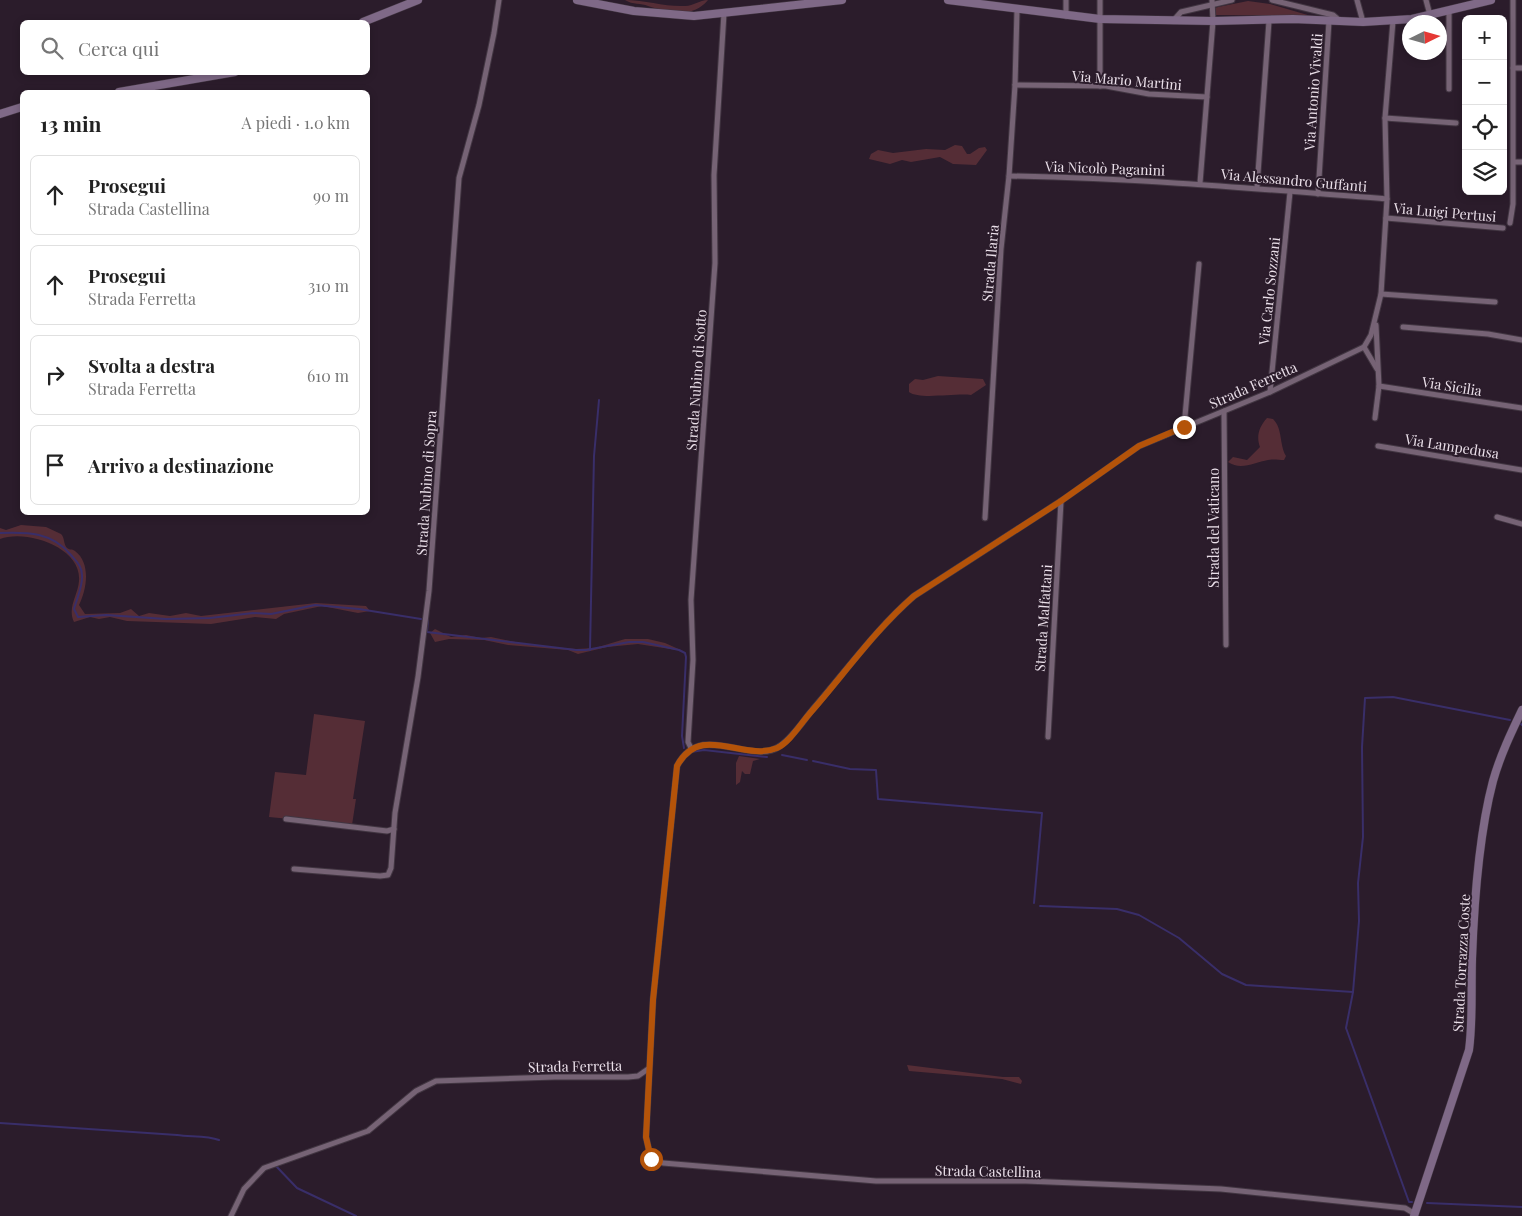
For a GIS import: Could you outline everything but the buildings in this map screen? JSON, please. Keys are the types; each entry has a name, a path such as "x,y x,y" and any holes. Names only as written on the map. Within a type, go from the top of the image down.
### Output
{"street":[{"path":"368,20 418,0"},
{"name":"Strada Nubino di Sopra","path":"294,869 380,876 388,875 392,868 394,829 428,599 459,178 476,119 494,34 499,0"},
{"path":"577,0 664,16 724,13 842,0"},
{"path":"948,0 1100,20 1363,22 1402,20"},
{"path":"1066,0 1066,16"},
{"path":"1100,0 1100,86"},
{"path":"1174,21 1181,12 1212,2 1232,0"},
{"path":"1272,0 1333,15 1340,21"},
{"path":"1357,0 1363,22"},
{"path":"1426,0 1430,15 1492,0"},
{"path":"1510,223 1513,204 1514,162 1513,0"},
{"path":"1200,183 1213,21 1212,2"},
{"name":"Strada Ilaria","path":"986,518 1001,249 1009,176 1015,85 1017,10"},
{"path":"1449,10 1449,89"},
{"name":"Strada Nubino di Sotto","path":"691,748 688,735 692,660 691,600 715,263 714,175 724,13"},
{"path":"1257,187 1270,21"},
{"name":"Via Antonio Vivaldi","path":"1318,194 1329,21"},
{"path":"1378,371 1364,346 1371,335 1381,294 1387,199 1385,118 1393,21"},
{"path":"1513,68 1522,68"},
{"path":"131,90 218,75"},
{"name":"Via Mario Martini","path":"1015,85 1100,86 1149,94 1207,97"},
{"path":"0,114 20,108"},
{"path":"1385,118 1456,123"},
{"path":"1514,162 1522,162"},
{"name":"Via Nicolò Paganini","path":"1009,176 1107,177 1200,183"},
{"name":"Via Alessandro Guffanti","path":"1200,183 1387,199"},
{"name":"Via Carlo Sozzani","path":"1270,392 1290,192"},
{"name":"Via Luigi Pertusi","path":"1386,218 1503,228"},
{"path":"1184,427 1199,264"},
{"path":"1381,294 1495,302"},
{"path":"1375,418 1379,386 1376,319"},
{"path":"1403,326 1488,334 1522,340"},
{"name":"Strada Ferretta","path":"691,748 706,744 766,751 778,747 822,700 896,612 914,596 1061,501 1139,446 1270,392 1364,346"},
{"name":"Via Sicilia","path":"1379,386 1522,408"},
{"name":"Strada del Vaticano","path":"1224,411 1226,645"},
{"name":"Via Lampedusa","path":"1378,446 1522,470"},
{"name":"Strada Malfattani","path":"1048,737 1061,501"},
{"path":"1497,518 1522,524"},
{"name":"Strada Torrazza Coste","path":"1414,1215 1469,1050 1472,1025 1472,959 1488,801 1504,748 1522,710"},
{"path":"648,1069 656,966 677,766 683,755 691,748"},
{"path":"286,819 387,831 394,829"},
{"name":"Strada Ferretta","path":"231,1216 244,1189 264,1168 368,1131 416,1091 436,1081 638,1076 648,1069"},
{"name":"Strada Castellina","path":"648,1069 648,1150 651,1159 663,1163 876,1181 1026,1182 1221,1189 1405,1208 1414,1215"},
{"path":"638,1076 644,1078 648,1086"}],"shaded area":[{"path":"625,0 688,6 708,0 695,10 671,12"},
{"path":"1248,1 1270,4 1311,16 1215,15 1215,8"},
{"path":"955,145 962,146 967,154 979,148 985,147 987,150 976,165 953,164 940,157 911,162 902,160 890,164 869,159 871,154 878,150 893,153 926,149 945,150"},
{"path":"938,376 983,379 986,385 971,395 921,396 909,392 909,384 915,379 923,380"},
{"path":"1267,418 1273,419 1278,427 1286,456 1284,460 1270,460 1243,466 1233,465 1228,462 1233,457 1247,460 1260,447 1259,432"},
{"path":"21,525 46,527 61,534 67,548 74,550 80,556 84,562 86,576 84,592 79,605 85,614 120,613 131,609 139,616 149,613 170,616 186,613 201,616 316,603 366,606 370,611 358,613 322,606 284,614 276,619 255,617 211,624 127,621 110,617 99,619 90,617 74,622 72,607 79,581 78,569 72,559 62,550 37,539 11,537 0,539 0,528 6,530"},
{"path":"435,629 451,637 466,635 481,638 491,637 530,645 576,649 595,648 625,639 648,639 665,643 683,651 638,644 607,647 578,654 568,650 508,645 484,640 449,639 435,642 430,633"},
{"path":"314,714 365,721 353,799 356,799 352,825 269,817 275,772 306,775"},
{"path":"739,756 760,759 753,761 750,774 745,774 742,771 740,782 736,785 736,763"},
{"path":"907,1065 1003,1077 1019,1077 1022,1081 1021,1084 1002,1079 909,1071"}],"waterway":[{"path":"590,650 594,456 599,400"},
{"path":"0,533 30,533 48,538 64,547 82,572 82,583 74,609 78,617 106,615 166,619 210,618 253,613 271,614 315,605 359,609 421,619"},
{"path":"428,620 427,632 576,650 629,642 643,642 679,650 685,653 686,657 682,736 684,748"},
{"path":"1412,1202 1409,1202 1346,1028 1353,992 1359,921 1358,883 1363,837 1362,747 1365,698 1393,697 1510,720"},
{"path":"691,752 704,750 767,757"},
{"path":"782,755 807,760"},
{"path":"813,761 850,769 876,770 878,799 1042,813 1034,903"},
{"path":"1040,906 1117,909 1139,915 1179,938 1222,974 1246,985 1353,992"},
{"path":"0,1123 204,1137 219,1140"},
{"path":"275,1165 297,1188 356,1216"},
{"path":"1427,1203 1522,1207"}],"route":[{"path":"651,1159 646,1137 653,1000 677,766 683,755 691,748 706,744 766,751 778,747 788,739 896,612 914,596 1061,501 1139,446 1184,427"}]}
